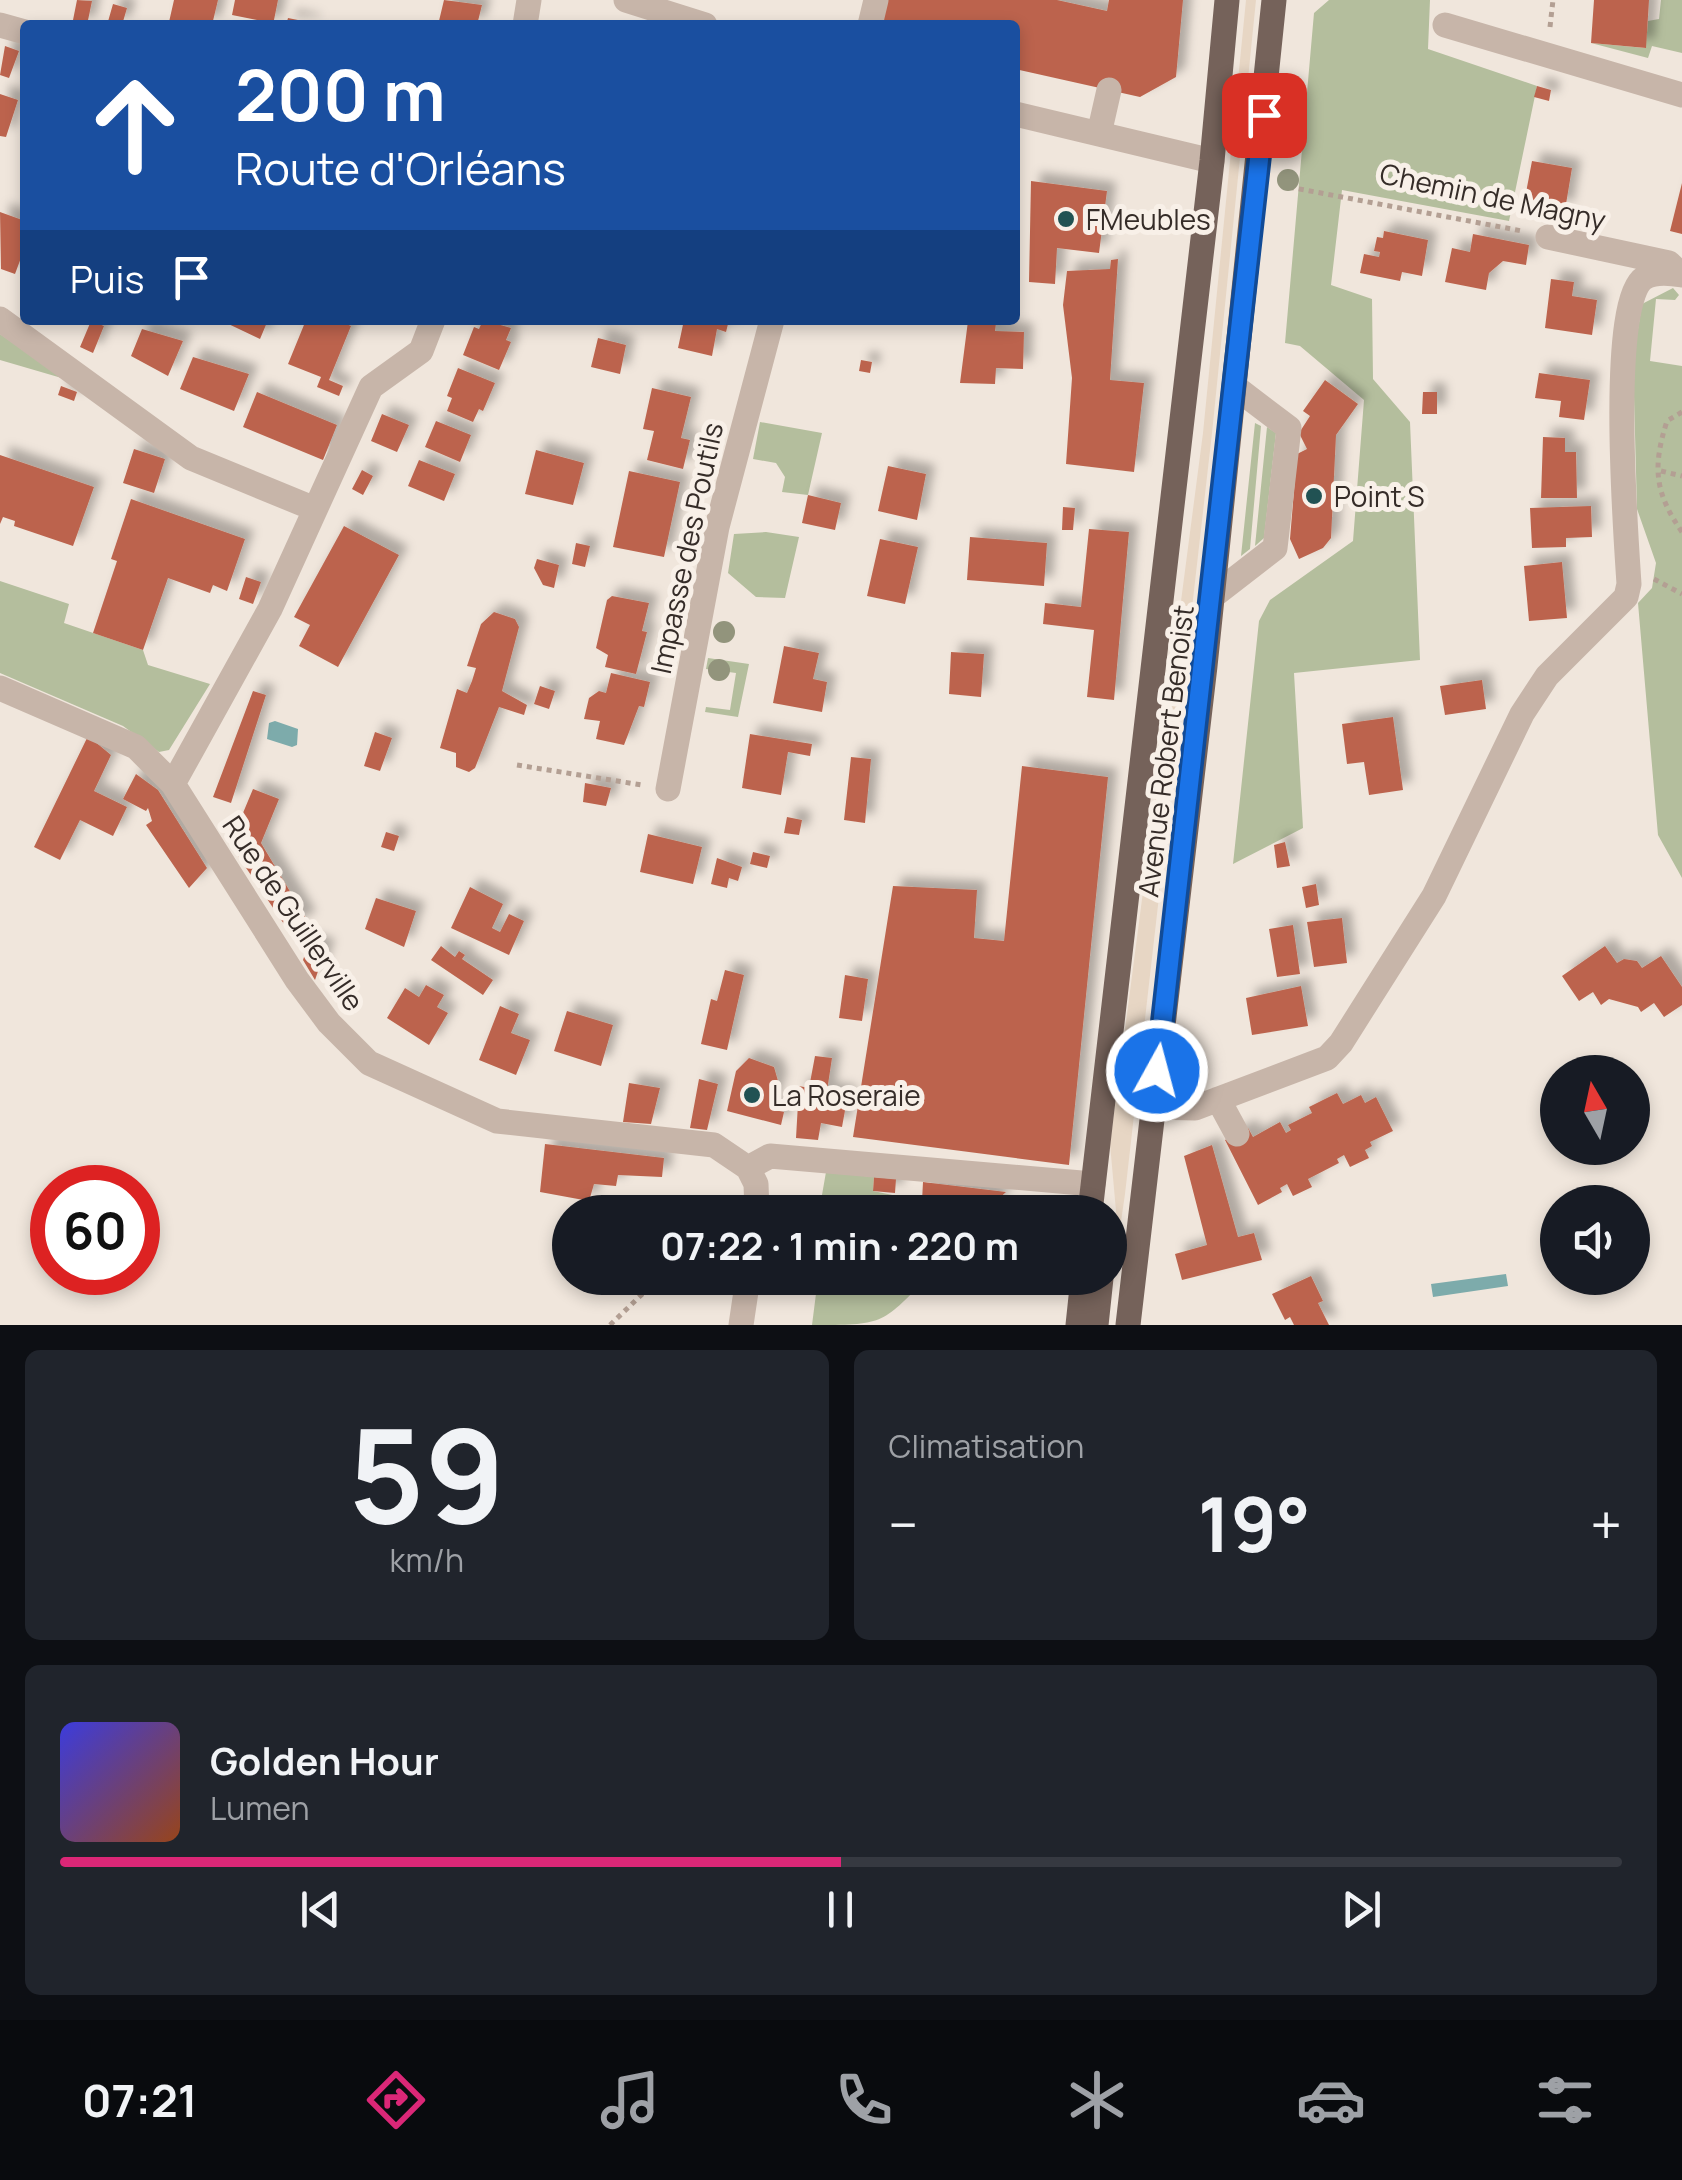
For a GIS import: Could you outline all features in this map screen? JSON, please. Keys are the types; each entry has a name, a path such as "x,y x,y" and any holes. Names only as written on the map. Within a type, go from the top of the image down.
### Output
{"main road":[{"name":"Avenue Robert Benoist","path":"1093,1195 1227,0"},
{"name":"Avenue Robert Benoist","path":"1130,1319 1280,4"},
{"path":"1078,1325 1081,1295"},
{"path":"1096,1325 1099,1295"}],"street":[{"path":"626,0 689,20"},
{"path":"1445,25 1682,95"},
{"path":"1100,134 1109,90"},
{"path":"1020,115 1212,161"},
{"name":"Chemin de Magny","path":"1548,237 1669,264 1681,275"},
{"path":"1153,1108 1195,1108 1327,1058 1342,1043 1434,896 1522,714 1547,676 1642,581 1621,362 1633,292 1644,278 1666,272 1681,275"},
{"path":"0,320 192,458 315,509"},
{"path":"174,784 270,609 371,387 421,351 431,325"},
{"name":"Impasse des Poutils","path":"668,789 717,527 771,325"},
{"path":"1213,596 1275,548 1289,428 1236,387"},
{"name":"Rue de Guillerville","path":"0,688 136,747 174,784 297,980 329,1023 369,1063 497,1120 714,1145 748,1168"},
{"path":"1218,1099 1237,1134"},
{"path":"756,1195 756,1184 748,1168 770,1156 1093,1184"},
{"path":"740,1325 745,1295"}],"path":[{"name":"Chemin de Magny","path":"1289,188 1548,237"},
{"path":"1682,412 1666,421 1659,471 1661,502 1682,532"},
{"path":"1659,471 1682,476"},
{"path":"1642,581 1682,594"},
{"path":"517,765 668,789"},
{"path":"610,1325 641,1295"}],"green space":[{"path":"1329,0 1430,0 1428,49 1537,86 1509,221 1342,190 1331,285 1372,299 1373,379 1410,422 1420,660 1294,673 1303,828 1233,864 1259,621 1270,600 1353,541 1364,400 1300,346 1285,343 1314,13"},
{"path":"1661,0 1682,0 1682,53 1652,46 1648,58 1591,43 1645,48 1648,21 1659,19"},
{"path":"1673,288 1679,295 1675,300 1656,299 1650,361 1682,366 1682,878 1658,835 1638,603 1652,588 1656,563 1637,509 1633,360 1642,304"},
{"path":"0,334 65,379 0,360"},
{"path":"760,422 822,433 808,495 782,492 785,477 776,463 753,459"},
{"path":"1255,423 1261,426 1250,549 1241,556"},
{"path":"1267,427 1276,433 1264,538 1255,546"},
{"path":"766,532 799,537 785,598 756,597 728,573 734,534"},
{"path":"0,581 69,604 64,623 143,650 148,665 210,684 169,750 159,752 123,726 0,673"},
{"path":"708,658 749,664 738,717 705,712 706,707 730,710 736,673 706,669"},
{"path":"826,1172 874,1177 873,1191 893,1195 822,1195"},
{"path":"816,1295 910,1295 889,1314 867,1323 812,1325"}],"shaded area":[{"path":"1246,0 1256,0 1212,433 1125,1194 1115,1195 1110,1144 1203,433"}],"water":[{"path":"275,721 298,729 297,745 267,739 269,723"},
{"path":"1506,1274 1508,1286 1433,1297 1431,1284"}],"building":[{"path":"77,0 92,1 88,20 73,20"},
{"path":"174,0 218,0 213,20 169,20"},
{"path":"235,0 278,0 274,20 232,15"},
{"path":"444,0 482,5 478,20 439,20"},
{"path":"887,0 1057,0 1107,11 1109,0 1183,0 1176,77 1140,97 1020,70 1020,20 882,20"},
{"path":"1594,0 1649,0 1646,48 1591,43"},
{"path":"113,4 127,8 123,20 108,20"},
{"path":"5,46 19,51 9,78 0,75"},
{"path":"1537,86 1551,90 1549,101 1534,97"},
{"path":"0,94 18,100 6,137 0,136"},
{"path":"1532,161 1572,168 1565,210 1524,203"},
{"name":"FMeubles","path":"1031,181 1107,191 1099,253 1057,248 1055,284 1029,282"},
{"path":"1682,183 1682,234 1670,231"},
{"path":"0,212 20,219 20,260 15,274 1,269"},
{"path":"1384,231 1428,240 1422,276 1402,272 1400,281 1360,273 1364,254 1379,257 1380,252 1374,251 1377,237 1383,238"},
{"path":"1473,234 1529,245 1526,265 1503,261 1489,273 1486,290 1445,282 1452,248 1470,252"},
{"path":"1118,259 1110,380 1144,383 1134,472 1066,464 1072,378 1063,305 1067,271 1110,269 1111,260"},
{"path":"1551,279 1574,282 1572,296 1597,300 1592,335 1545,328"},
{"path":"89,325 104,326 93,353 80,347"},
{"path":"231,325 266,325 260,339"},
{"path":"304,325 351,326 329,380 343,386 339,396 317,387 321,377 288,364"},
{"path":"481,325 511,328 506,340 511,342 499,370 463,355 474,327 479,329"},
{"path":"683,325 728,325 726,332 717,329 712,356 678,348"},
{"path":"967,325 996,325 995,331 1024,332 1023,369 996,368 995,384 960,383"},
{"path":"142,329 183,341 168,376 131,356"},
{"path":"598,338 626,345 620,374 591,367"},
{"path":"193,357 249,374 234,411 180,389"},
{"path":"861,360 872,362 870,373 859,371"},
{"path":"458,368 495,383 483,411 479,409 473,422 447,411 452,398 447,396"},
{"path":"1539,373 1590,380 1584,420 1559,417 1561,401 1535,398"},
{"name":"Point S","path":"1325,380 1358,404 1336,435 1331,538 1323,548 1299,559 1290,539 1297,454 1307,449 1299,433 1310,416 1303,411"},
{"path":"61,386 77,392 74,401 58,395"},
{"path":"652,388 691,397 681,438 690,440 683,469 647,460 654,431 643,429"},
{"path":"257,392 337,425 323,460 243,427"},
{"path":"1423,392 1437,392 1437,414 1422,414"},
{"path":"382,414 409,425 397,452 371,441"},
{"path":"436,421 471,435 460,462 425,447"},
{"path":"1543,437 1565,438 1565,452 1576,452 1577,498 1541,498"},
{"path":"134,449 165,459 154,493 123,483"},
{"path":"536,450 584,463 573,505 525,494"},
{"path":"0,455 94,487 73,546 14,526 15,521 3,517 0,524"},
{"path":"419,460 455,474 444,501 408,486"},
{"path":"888,466 926,474 917,520 878,511"},
{"path":"362,470 373,476 363,495 352,489"},
{"path":"629,471 680,482 664,557 613,547"},
{"path":"808,495 841,503 835,530 802,523"},
{"path":"131,499 245,539 227,591 213,585 210,593 168,578 143,650 93,633 117,561 111,559"},
{"path":"1591,506 1592,537 1566,538 1566,547 1532,548 1530,508"},
{"path":"1063,507 1075,508 1073,530 1062,530"},
{"path":"344,526 399,555 338,667 299,646 310,625 294,617"},
{"path":"1089,529 1129,532 1114,700 1087,697 1094,630 1043,624 1045,603 1081,607"},
{"path":"970,537 1047,543 1044,586 967,580"},
{"path":"880,539 918,547 905,604 867,596"},
{"path":"576,543 590,546 585,567 572,564"},
{"path":"537,559 559,565 554,588 543,585 534,568"},
{"path":"1562,562 1567,618 1529,621 1524,566"},
{"path":"246,577 261,582 253,604 239,599"},
{"path":"612,596 649,603 642,631 647,632 636,674 605,667 608,655 596,648 607,600"},
{"path":"494,612 515,619 519,627 502,691 527,705 524,715 499,707 475,768 469,772 456,767 456,753 440,748 457,689 467,693 472,681 476,668 467,666 481,624"},
{"path":"784,646 819,653 813,679 827,682 822,712 773,703"},
{"path":"951,652 984,654 981,697 949,694"},
{"path":"611,673 650,682 644,707 639,706 624,745 596,739 600,721 584,719 589,698 599,691 606,693"},
{"path":"1482,680 1486,709 1445,715 1440,686"},
{"path":"540,686 555,691 549,709 534,704"},
{"path":"253,691 266,695 231,803 213,797"},
{"path":"1393,717 1403,790 1369,795 1364,762 1347,764 1342,724"},
{"path":"375,732 392,738 380,771 364,766"},
{"path":"750,734 812,744 810,756 788,752 781,795 742,788"},
{"path":"88,736 111,755 94,791 127,807 113,836 80,820 60,860 34,847"},
{"path":"851,757 871,759 865,823 844,820"},
{"path":"1022,766 1108,777 1069,1165 853,1137 893,886 977,890 974,938 1004,941"},
{"path":"136,774 158,790 207,868 189,888 146,825 152,821 148,808 146,811 123,799"},
{"path":"585,783 611,788 606,806 583,802"},
{"path":"253,789 279,799 261,843 307,920 288,930 230,844"},
{"path":"787,817 802,820 799,835 784,833"},
{"path":"386,832 399,836 394,851 381,847"},
{"path":"648,834 702,847 693,884 640,872"},
{"path":"1285,842 1290,866 1277,868 1274,845"},
{"path":"753,852 770,856 767,868 750,864"},
{"path":"717,858 742,867 738,881 729,878 727,888 711,884"},
{"path":"1316,884 1319,905 1306,908 1302,887"},
{"path":"470,887 503,904 492,928 500,932 509,914 524,921 509,955 451,928"},
{"path":"376,898 416,911 404,947 365,929"},
{"path":"1342,918 1347,963 1314,967 1307,922"},
{"path":"1293,925 1300,974 1277,977 1269,929"},
{"path":"309,942 326,948 315,980 303,960"},
{"path":"441,946 455,957 459,951 465,955 462,959 493,980 483,995 431,960"},
{"path":"1605,946 1617,963 1624,959 1637,961 1642,968 1661,956 1682,987 1682,1005 1664,1017 1654,1003 1641,1012 1638,1007 1609,999 1601,1005 1593,992 1579,1001 1562,976"},
{"path":"725,970 744,975 727,1050 701,1044 711,999 717,1001"},
{"path":"845,975 868,979 862,1021 839,1018"},
{"path":"426,985 444,995 437,1007 448,1013 429,1045 387,1018 405,988 419,997"},
{"path":"1301,986 1308,1026 1252,1035 1246,998"},
{"path":"500,1006 519,1014 511,1033 530,1040 516,1075 479,1060"},
{"path":"567,1011 613,1025 601,1066 554,1051"},
{"path":"815,1056 832,1058 827,1091 848,1094 842,1127 821,1123 818,1140 796,1138 799,1086 809,1088"},
{"name":"La Roseraie","path":"749,1058 774,1067 778,1081 770,1109 784,1112 781,1125 727,1111 736,1071"},
{"path":"699,1079 718,1084 707,1130 690,1128"},
{"path":"629,1083 660,1088 651,1124 623,1122"},
{"path":"1337,1093 1343,1104 1361,1095 1365,1103 1376,1097 1393,1131 1370,1142 1372,1146 1365,1150 1369,1158 1350,1167 1344,1155 1337,1159 1339,1163 1308,1179 1312,1187 1293,1196 1287,1184 1280,1188 1282,1192 1258,1205 1225,1140 1248,1128 1253,1137 1280,1122 1286,1133 1291,1130 1288,1125 1312,1113 1309,1107"},
{"path":"545,1144 664,1158 662,1177 618,1175 616,1186 594,1184 591,1195 540,1192"},
{"path":"1212,1145 1238,1237 1254,1233 1262,1260 1182,1280 1175,1254 1207,1245 1184,1156"},
{"path":"874,1177 896,1179 895,1193 873,1191"},
{"path":"923,1182 1006,1192 1003,1195 922,1195"},
{"path":"1311,1276 1329,1325 1294,1325 1290,1317 1285,1320 1272,1294"}],"place":[{"name":"FMeubles","path":"1066,219"},
{"name":"Point S","path":"1314,496"},
{"name":"La Roseraie","path":"752,1095"}],"route":[{"path":"1157,1071 1264,115"}]}
